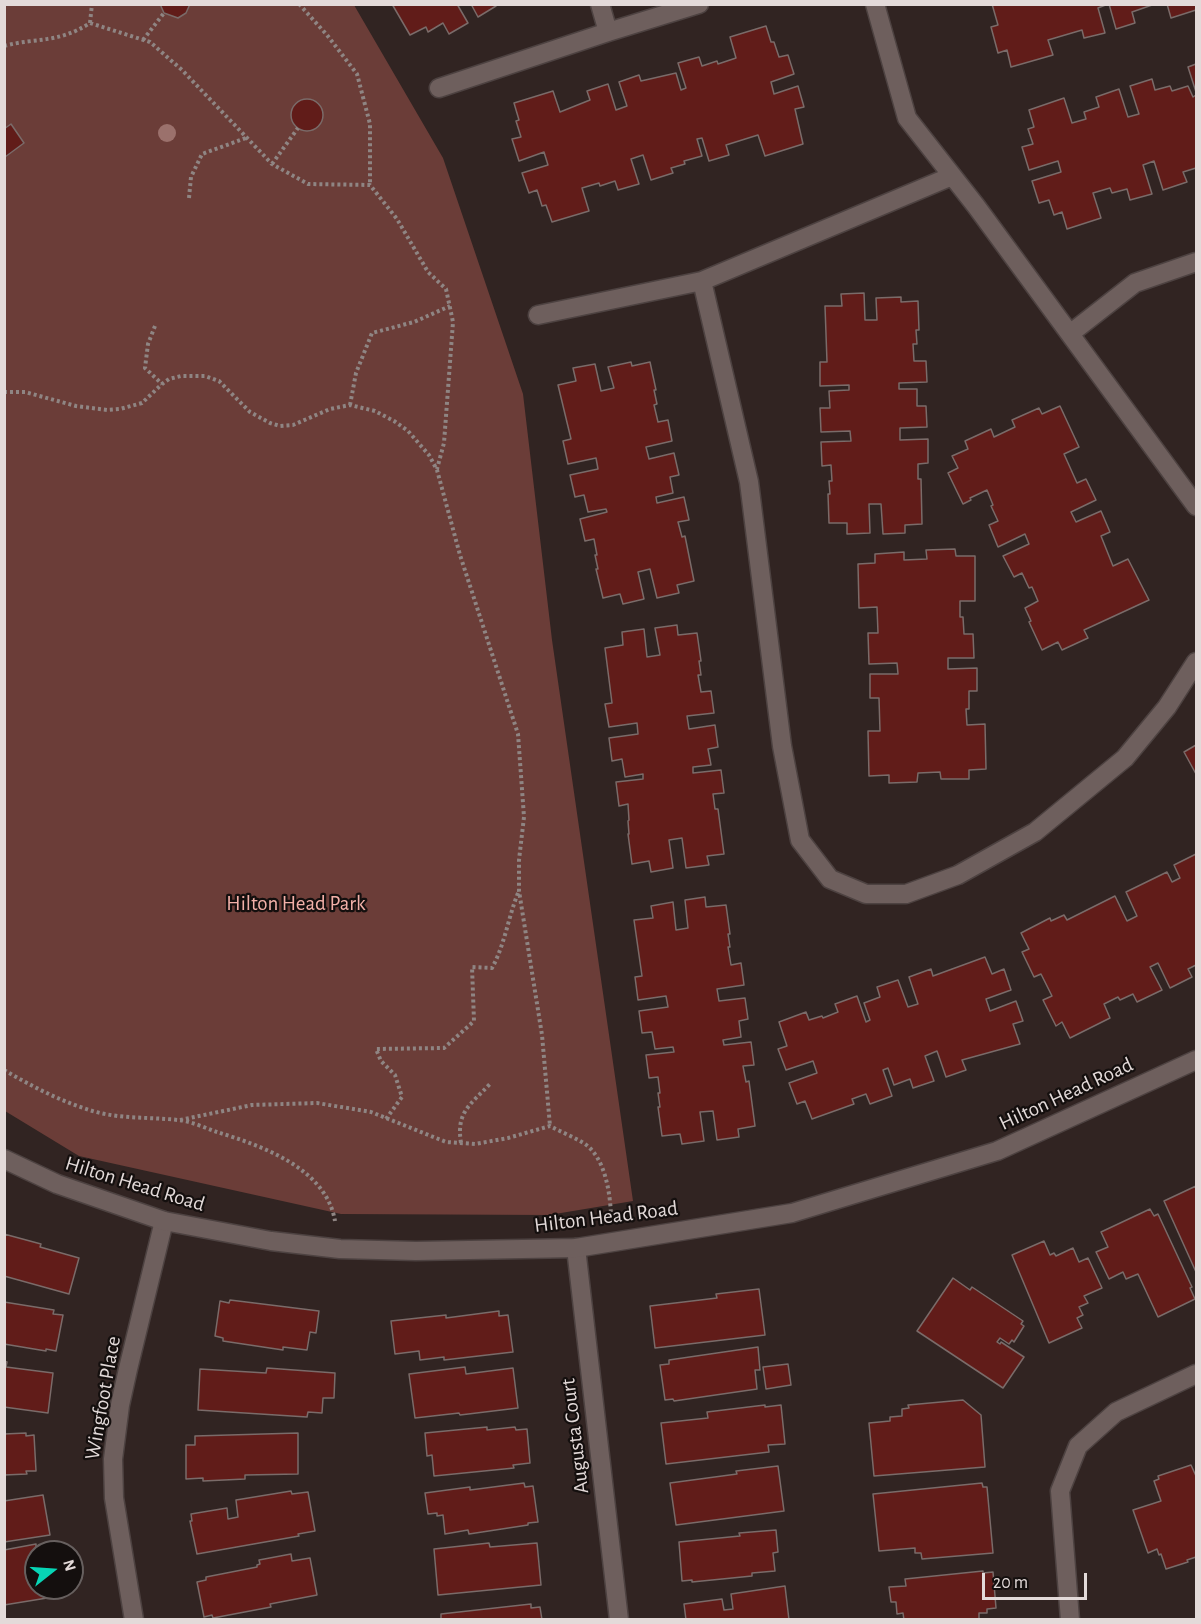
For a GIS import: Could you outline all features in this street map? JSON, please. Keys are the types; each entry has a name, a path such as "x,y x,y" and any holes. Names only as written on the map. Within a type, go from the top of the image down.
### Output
{"street":[{"path":"600,4 608,32"},
{"path":"440,88 699,4"},
{"path":"874,4 907,118 1071,333 1197,506"},
{"path":"538,315 702,281 952,176"},
{"path":"1071,333 1136,283 1197,262"},
{"path":"702,281 749,482 782,746 800,840 830,879 866,894 906,894 958,875 1035,832 1125,758 1167,707 1197,662"},
{"name":"Hilton Head Road","path":"4,1160 77,1192 164,1221 271,1241 340,1249 426,1251 576,1248 792,1214 997,1151 1197,1060"},
{"name":"Wingfoot Place","path":"134,1620 114,1498 113,1459 120,1405 164,1221"},
{"name":"Augusta Court","path":"576,1248 619,1620"},
{"path":"1070,1620 1060,1491 1078,1446 1116,1412 1197,1374"}],"path":[{"path":"90,23 92,4"},
{"path":"298,4 327,35 357,74 370,124 370,185 397,219 428,272 446,288 453,322 444,443 437,470"},
{"path":"143,40 164,13"},
{"path":"4,46 62,37 90,23 150,42 182,70 272,164 308,184 370,185"},
{"path":"272,164 298,128"},
{"path":"189,198 191,177 202,154 246,138"},
{"path":"350,405 356,373 372,333 414,322 450,306"},
{"path":"155,326 148,344 145,368 162,384"},
{"path":"4,392 26,392 76,406 107,410 120,409 142,404 162,384 181,376 195,375 212,378 226,387 250,412 280,426 293,425 330,409 350,405 375,411 408,431 429,454 437,470 460,555 518,734 524,817 519,860 519,891 542,1035 550,1126"},
{"path":"386,1119 402,1097 395,1075 381,1061 376,1049 444,1048 474,1020 472,967 492,968 505,939 505,931 519,891"},
{"path":"4,1070 64,1101 96,1112 123,1117 180,1120 252,1105 317,1103 371,1112 446,1142 476,1144 550,1126 587,1145 604,1170 610,1197 611,1243"},
{"path":"461,1143 458,1127 463,1112 490,1084"},
{"path":"180,1120 267,1148 297,1168 313,1181 333,1207 340,1249"}],"green space":[{"name":"Hilton Head Park","path":"4,5 354,5 443,158 523,394 552,640 633,1201 549,1215 341,1214 79,1156 5,1111"}],"building":[{"path":"160,4 190,4 186,13 178,18 164,13"},
{"path":"392,4 457,4 468,23 449,34 443,23 428,32 426,27 410,35"},
{"path":"471,4 495,4 496,6 478,17"},
{"path":"992,4 1108,4 1098,8 1105,33 1084,38 1082,30 1048,40 1053,55 1011,67 1007,50 998,53 991,27 998,25"},
{"path":"1109,4 1155,4 1132,12 1135,23 1116,29"},
{"path":"1167,4 1196,4 1196,10 1171,18"},
{"path":"766,26 779,57 788,55 794,74 771,82 774,94 798,86 804,107 795,109 803,144 765,156 758,135 726,145 729,155 709,161 702,138 697,139 702,156 684,161 685,164 671,168 673,173 651,180 643,155 631,159 639,184 618,190 615,181 582,188 589,211 552,222 546,205 542,206 537,190 529,193 522,173 548,165 544,152 519,161 512,139 521,137 514,103 553,91 560,112 590,100 587,91 608,84 616,110 627,106 619,82 639,75 641,81 676,73 681,90 686,88 678,63 699,57 702,66 736,58 730,37"},
{"path":"1196,64 1196,92 1188,67"},
{"path":"1152,79 1155,90 1170,86 1172,91 1188,86 1193,97 1196,95 1196,168 1183,172 1187,182 1163,190 1154,161 1143,165 1152,194 1130,200 1127,189 1112,193 1110,188 1093,193 1101,218 1067,229 1062,212 1054,215 1049,200 1039,203 1032,181 1061,172 1058,161 1029,170 1022,147 1033,144 1028,129 1034,127 1029,110 1064,98 1072,123 1086,119 1084,112 1099,107 1096,97 1119,89 1128,117 1139,114 1130,86"},
{"path":"307,99 318,104 323,115 318,126 307,131 296,126 291,115 296,104"},
{"path":"11,124 24,143 5,157 4,129"},
{"path":"864,293 865,320 877,320 876,298 901,297 901,302 918,301 919,330 916,330 917,344 913,344 914,361 926,361 927,382 899,383 899,389 917,389 917,406 926,406 927,427 900,428 900,440 928,439 928,463 918,464 918,479 921,479 922,524 905,525 905,533 883,534 881,504 869,504 870,533 847,534 847,523 829,523 828,494 830,494 829,481 832,481 831,465 822,466 821,442 851,441 850,431 821,432 820,408 830,408 829,391 849,390 849,385 820,386 820,362 827,362 825,306 842,306 841,294"},
{"path":"631,362 632,366 650,362 656,390 654,390 657,404 654,405 658,422 668,420 672,441 646,447 649,459 674,453 679,475 670,477 673,493 656,497 657,503 684,497 689,520 678,522 682,537 685,536 694,581 677,585 679,593 657,598 650,569 638,572 644,599 623,604 620,594 603,598 596,569 598,569 594,539 585,541 580,519 607,512 606,509 588,512 584,495 575,497 570,475 598,469 596,458 568,464 563,441 571,439 558,385 576,381 573,368 595,364 601,391 614,388 608,367"},
{"path":"1060,406 1079,447 1064,454 1077,483 1086,479 1096,500 1071,512 1076,522 1101,511 1110,532 1101,536 1113,566 1128,559 1149,600 1084,630 1088,638 1062,650 1058,642 1042,650 1025,608 1038,601 1022,573 1014,577 1003,556 1029,544 1025,534 998,547 989,525 998,521 987,490 963,504 948,473 958,468 952,456 968,449 965,441 991,429 994,437 1015,427 1012,420 1039,408 1042,414"},
{"path":"955,549 956,556 975,556 975,601 960,601 960,617 963,617 964,634 973,634 974,658 948,658 948,669 977,668 977,691 969,691 969,709 966,709 967,725 985,724 986,769 969,770 969,779 941,779 940,772 918,773 917,782 889,783 889,775 869,776 868,731 880,731 879,698 870,698 870,674 898,674 897,663 869,664 868,633 878,633 877,607 859,608 858,564 875,563 875,554 904,552 904,560 927,559 926,550"},
{"path":"677,625 678,635 697,633 701,661 699,661 701,675 698,675 701,692 711,691 714,713 687,716 689,729 715,725 718,747 708,749 711,765 693,767 693,773 721,770 724,793 713,794 715,809 718,809 724,854 707,856 709,865 686,868 682,838 669,840 673,868 651,872 649,861 632,864 628,834 628,804 619,806 616,782 643,779 643,774 625,777 622,759 612,761 609,738 638,734 637,723 609,727 605,704 612,703 605,648 623,645 622,632 644,629 647,657 660,655 655,628"},
{"path":"1196,745 1196,774 1184,752"},
{"path":"1196,854 1196,965 1188,969 1192,977 1170,988 1158,963 1150,967 1162,990 1137,1002 1133,994 1120,1000 1118,997 1104,1004 1110,1018 1070,1038 1062,1022 1056,1026 1043,1000 1052,996 1041,974 1034,977 1022,952 1029,949 1021,933 1050,918 1051,921 1064,915 1067,920 1115,896 1127,921 1137,916 1126,892 1167,872 1172,882 1180,878 1174,865"},
{"path":"705,897 706,907 726,905 731,965 741,963 744,985 717,989 719,1001 745,998 748,1019 739,1021 741,1037 723,1040 724,1045 751,1042 754,1065 743,1066 746,1082 749,1081 755,1126 738,1129 739,1137 717,1140 713,1111 700,1112 704,1141 682,1144 680,1134 662,1136 658,1107 660,1107 658,1093 660,1093 658,1077 649,1078 646,1055 674,1052 673,1047 655,1049 652,1032 642,1033 639,1011 668,1007 666,996 638,1000 635,977 642,976 634,920 653,918 651,906 673,902 676,930 688,928 685,900"},
{"path":"985,957 992,974 1004,969 1011,990 986,999 990,1011 1016,1001 1023,1021 1013,1024 1020,1044 962,1060 966,1070 946,1077 937,1051 925,1056 934,1081 913,1088 910,1079 894,1085 888,1068 883,1070 892,1096 870,1104 866,1094 852,1099 854,1104 812,1119 805,1101 797,1104 789,1083 817,1073 813,1061 786,1070 778,1049 787,1046 779,1022 806,1012 809,1020 822,1016 823,1018 838,1012 835,1004 857,996 866,1022 870,1020 864,1003 880,997 877,987 898,980 908,1007 918,1004 909,977 931,969 933,976"},
{"path":"1196,1186 1196,1272 1164,1201"},
{"path":"1150,1209 1154,1216 1158,1214 1192,1287 1190,1288 1195,1299 1158,1317 1138,1274 1126,1279 1123,1272 1109,1279 1096,1252 1108,1247 1101,1232"},
{"path":"4,1234 79,1258 69,1294 4,1276"},
{"path":"1044,1241 1050,1255 1054,1253 1056,1256 1073,1248 1079,1262 1088,1258 1102,1288 1084,1296 1088,1303 1079,1307 1083,1315 1077,1318 1082,1328 1049,1343 1012,1255"},
{"path":"953,1278 970,1290 972,1287 1023,1321 1021,1324 1024,1326 1014,1342 1012,1340 1009,1344 1000,1338 997,1342 1000,1344 1001,1342 1024,1357 1003,1388 917,1331"},
{"path":"759,1289 765,1335 655,1348 650,1306 717,1298 716,1294"},
{"path":"230,1300 319,1311 316,1333 310,1332 307,1350 283,1347 283,1350 223,1341 223,1338 215,1336 220,1301 229,1303"},
{"path":"4,1302 54,1310 53,1314 63,1315 56,1351 4,1344"},
{"path":"499,1311 499,1316 508,1315 513,1352 444,1360 444,1357 420,1360 419,1351 395,1354 391,1321 446,1315 446,1318"},
{"path":"758,1347 760,1370 755,1370 757,1389 674,1401 673,1399 665,1400 660,1365 669,1364 669,1360"},
{"path":"4,1361 7,1362 6,1367 53,1373 48,1413 4,1407"},
{"path":"788,1364 791,1385 766,1389 763,1367"},
{"path":"465,1367 466,1374 513,1368 518,1408 415,1418 409,1374"},
{"path":"267,1368 335,1373 334,1398 323,1398 322,1413 308,1412 307,1417 198,1410 200,1369 266,1373"},
{"path":"963,1400 981,1415 985,1467 874,1476 869,1423 890,1421 890,1417 902,1416 902,1409 909,1408 908,1405"},
{"path":"765,1405 765,1407 781,1405 785,1444 768,1445 769,1452 666,1464 661,1423 708,1418 707,1412"},
{"path":"487,1427 487,1430 515,1427 516,1430 527,1429 530,1463 513,1465 514,1468 434,1476 432,1455 427,1456 425,1433"},
{"path":"26,1433 26,1436 34,1435 36,1471 26,1471 27,1474 4,1475 4,1434"},
{"path":"298,1433 298,1474 245,1475 245,1479 203,1481 203,1478 186,1479 186,1445 195,1445 195,1436"},
{"path":"1191,1465 1196,1476 1196,1557 1166,1569 1157,1549 1148,1553 1133,1510 1161,1501 1154,1481 1159,1479 1158,1476"},
{"path":"778,1466 784,1511 676,1525 670,1483"},
{"path":"524,1483 525,1487 533,1486 538,1522 469,1534 468,1530 445,1534 443,1515 428,1514 425,1493"},
{"path":"982,1483 983,1487 987,1487 993,1553 922,1559 921,1553 915,1553 915,1548 879,1551 873,1494"},
{"path":"291,1491 292,1494 308,1492 315,1531 298,1534 299,1536 197,1554 190,1521 192,1521 191,1514 227,1508 228,1519 238,1517 236,1500"},
{"path":"43,1495 50,1535 4,1542 4,1501"},
{"path":"776,1530 778,1552 773,1553 775,1571 752,1573 752,1576 682,1581 679,1542"},
{"path":"489,1543 490,1547 537,1543 541,1585 438,1595 434,1549"},
{"path":"24,1546 24,1600 35,1600 4,1605 4,1550"},
{"path":"291,1554 292,1561 310,1558 317,1595 270,1604 271,1607 213,1618 212,1615 204,1617 197,1582 206,1580 206,1577 257,1567 260,1564 259,1560"},
{"path":"983,1571 983,1573 993,1572 996,1608 987,1609 987,1613 979,1613 979,1620 904,1620 903,1613 897,1614 896,1602 891,1602 889,1587 906,1586 905,1579"},
{"path":"785,1586 789,1620 686,1620 684,1604 722,1599 724,1610 733,1609 731,1594"},
{"path":"531,1604 531,1608 540,1607 542,1620 441,1620 441,1614"}]}
